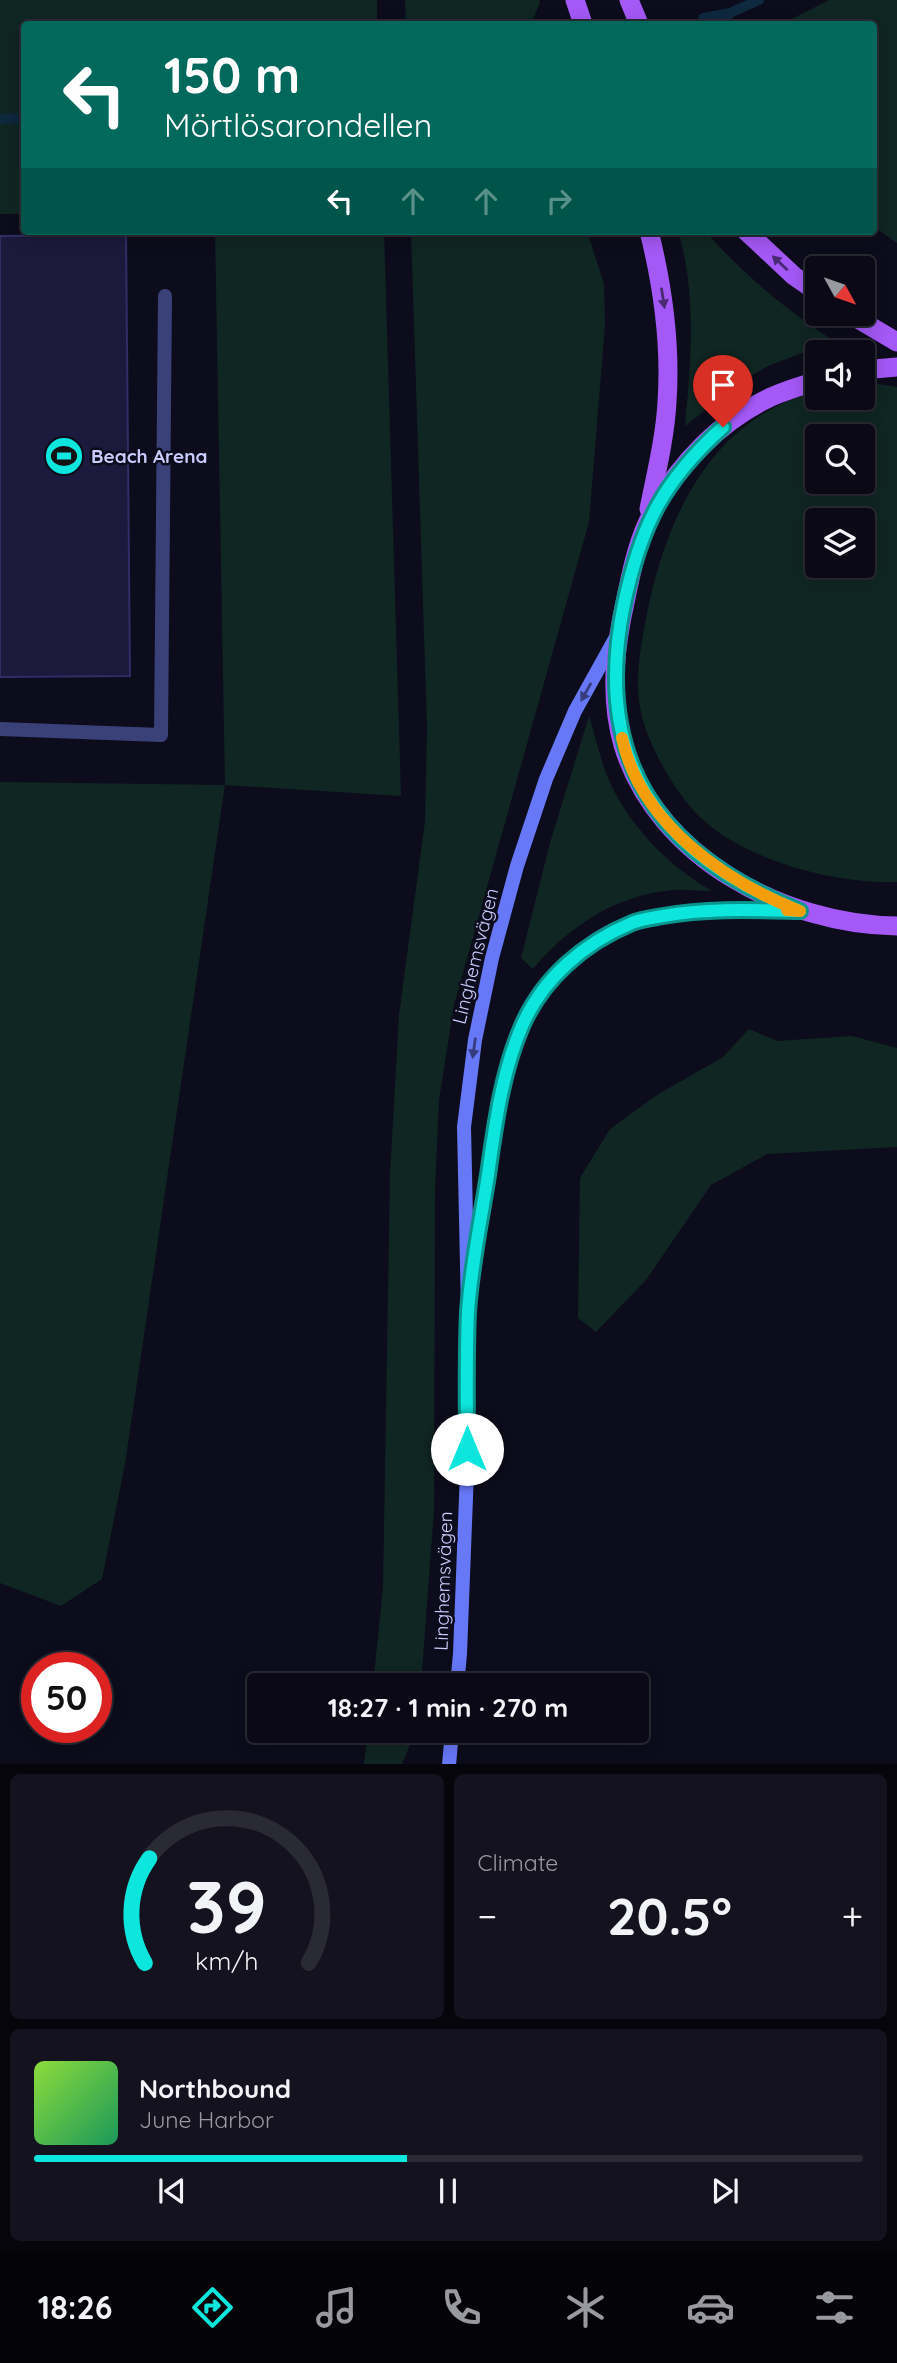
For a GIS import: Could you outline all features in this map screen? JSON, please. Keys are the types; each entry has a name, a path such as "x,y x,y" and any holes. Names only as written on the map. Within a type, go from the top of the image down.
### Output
{"main road":[{"path":"575,0 582,21"},
{"path":"629,0 638,21"},
{"path":"650,235 664,303 668,354 667,404 659,461 618,632 615,692 617,717 624,746 637,778 653,805 671,828 719,869 748,887 800,911 854,923 897,926"},
{"path":"750,235 805,284"},
{"path":"870,326 897,342"},
{"path":"875,369 897,366"},
{"path":"644,530 655,508 684,467 723,427 768,399 805,385"},
{"name":"Linghemsvägen","path":"458,1673 467,1471 468,1310 464,1127 475,1040 492,958 517,866 546,779 575,711 618,632"},
{"name":"Linghemsvägen","path":"468,1310 503,1086 522,1026 539,996 557,973 604,936 635,922 704,911 800,911"},
{"path":"449,1764 451,1743"}],"lane":[{"path":"0,729 161,735 166,296"}],"green space":[{"path":"0,0 377,0 377,21 21,21 21,214 0,214"},
{"path":"405,0 539,0 540,3 532,21 406,21"},
{"path":"829,0 897,0 897,243 877,229 877,21 788,21"},
{"path":"215,235 384,235 401,796 225,785"},
{"path":"411,235 588,235 604,284 605,325 589,522 454,1005 439,1100 435,1190 434,1510 422,1673 374,1673 383,1588 390,1175 399,1015 425,821 427,728"},
{"path":"679,235 709,235 766,291 805,321 805,326 812,326 833,340 805,340 805,352 768,366 741,382 685,426 691,328 688,279"},
{"path":"875,384 897,387 897,882 847,879 792,867 741,846 719,833 691,807 665,771 642,717 638,692 639,667 646,618 666,544 681,509 699,477 721,448 748,424 780,405 805,396 805,410 875,410"},
{"path":"589,716 606,773 624,808 649,841 679,869 712,891 678,890 652,893 613,906 578,926 533,969 521,958 550,843"},
{"path":"0,782 225,785 125,1464 102,1579 61,1606 0,1583"},
{"path":"749,1029 777,1041 852,1036 897,1048 897,1147 767,1154 711,1185 646,1280 596,1332 578,1318 580,1178 610,1129 657,1095 723,1057"},
{"path":"367,1743 411,1743 402,1764 364,1764"}],"building":[{"name":"Beach Arena","path":"126,235 130,676 0,677 0,236"}],"waterway":[{"path":"723,21 730,13 759,0"},
{"path":"703,18 730,13"},
{"path":"0,119 21,118"}],"slow traffic":[{"path":"622,738 637,778 671,828 719,869 748,887 800,911 787,910"}],"place":[{"name":"Beach Arena","path":"64,456"}],"route":[{"path":"467,1449 468,1310 494,1134 503,1086 522,1026 539,996 557,973 578,954 604,936 635,922 680,913 800,911 748,887 719,869 671,828 637,778 624,746 617,717 615,692 618,632 644,530 655,508 684,467 723,427"}]}
